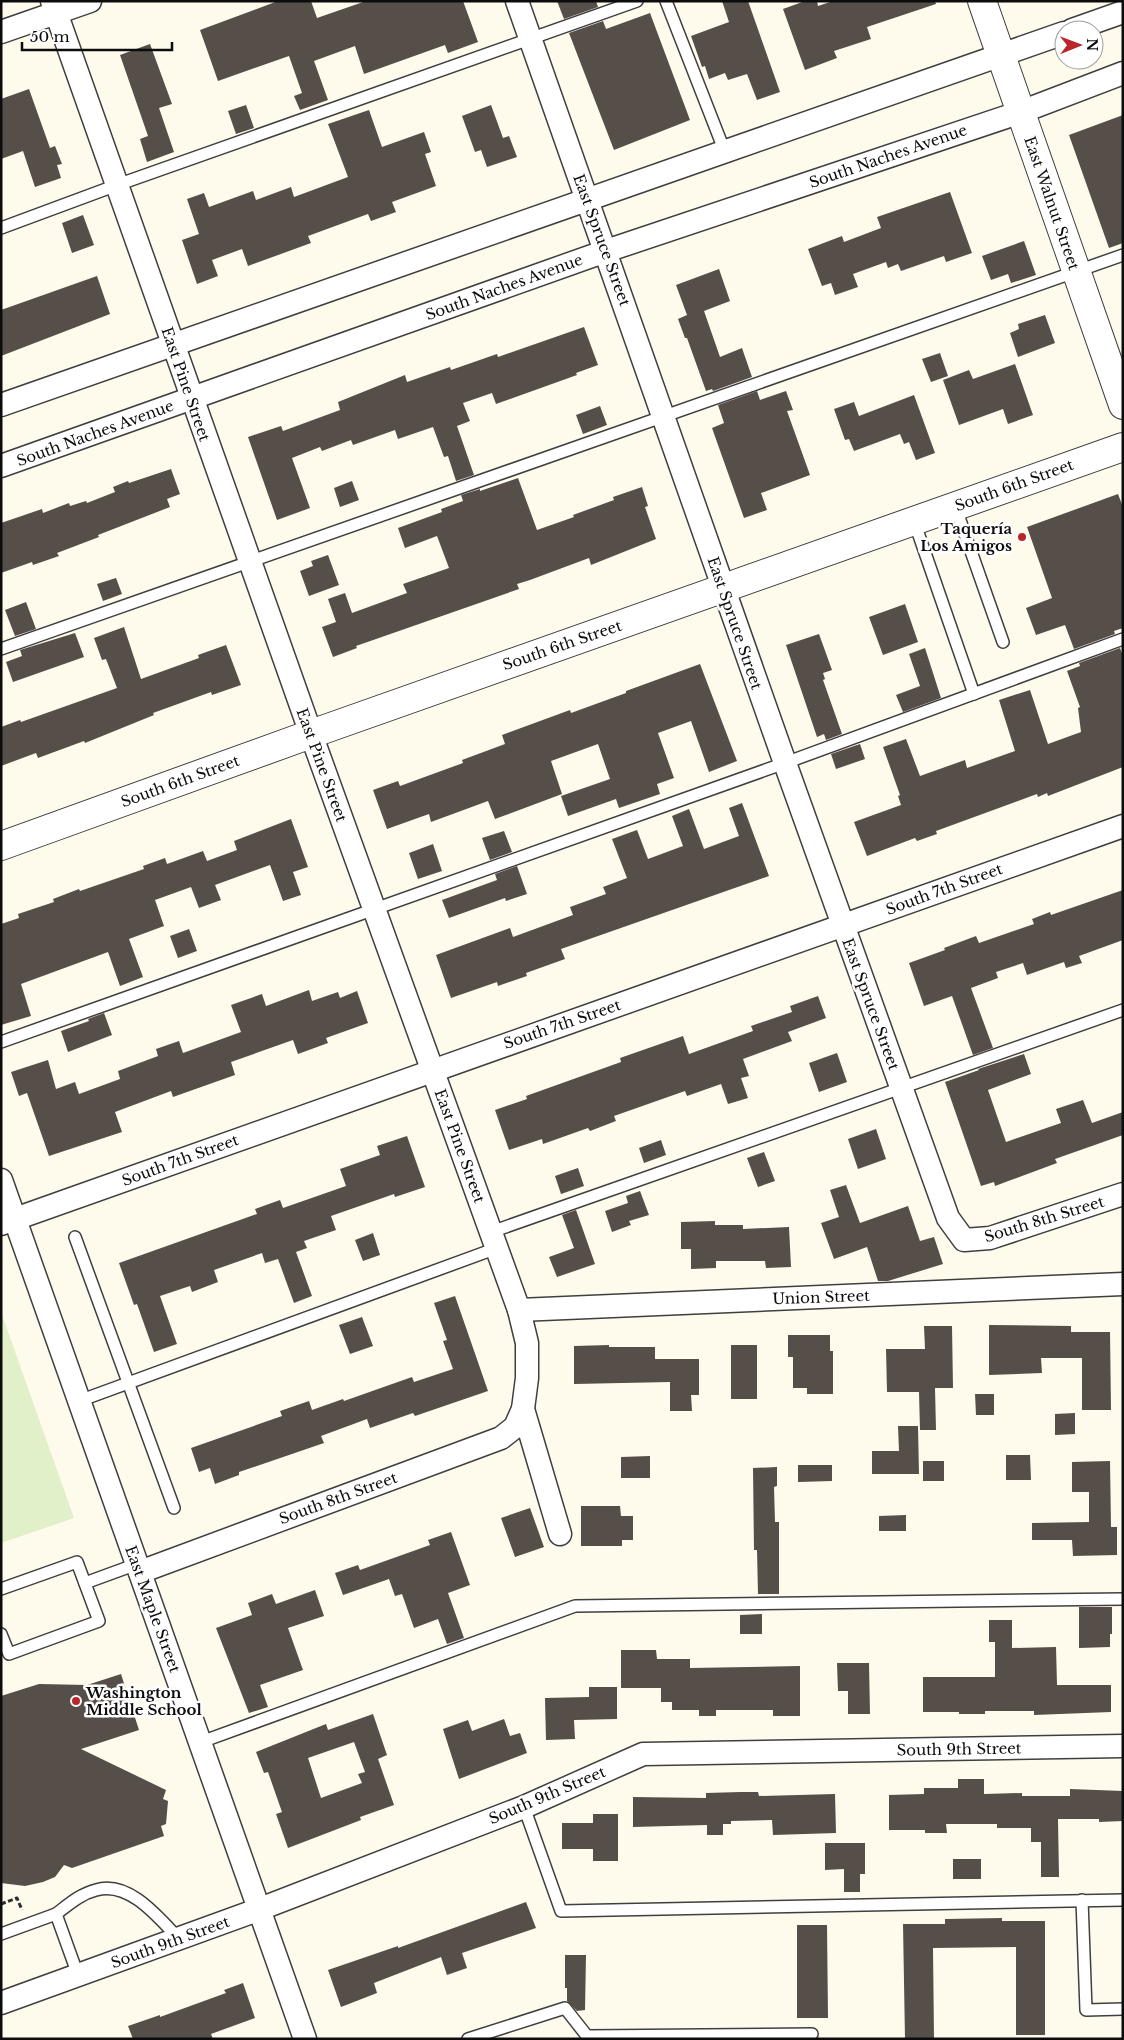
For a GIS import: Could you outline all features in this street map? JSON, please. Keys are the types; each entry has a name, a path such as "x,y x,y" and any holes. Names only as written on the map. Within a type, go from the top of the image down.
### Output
{"street":[{"path":"1,32 54,7 90,1"},
{"name":"East Spruce Street","path":"517,1 723,588 948,1218 964,1240"},
{"name":"East Walnut Street","path":"982,1 1123,405"},
{"name":"East Pine Street","path":"54,7 191,399 519,1310 527,1343 527,1378 523,1409 560,1534"},
{"path":"1100,20 1123,12"},
{"path":"1,405 1054,36"},
{"name":"South Naches Avenue","path":"1,466 606,251 1021,112 1123,73"},
{"name":"South 6th Street","path":"1,846 311,734 1123,447"},
{"name":"South 7th Street","path":"8,1222 1123,826"},
{"name":"East Maple Street","path":"1,1180 8,1222 80,1401 305,2039"},
{"name":"South 8th Street","path":"964,1240 990,1238 1123,1194"},
{"name":"Union Street","path":"519,1310 1123,1284"},
{"name":"South 8th Street","path":"139,1568 501,1438 516,1427 523,1409"},
{"name":"South 9th Street","path":"1,2003 260,1909 524,1806 643,1754 1123,1746"}],"lane":[{"path":"1,228 117,185 637,1"},
{"path":"666,1 725,152"},
{"path":"1,649 1123,255"},
{"path":"955,506 1003,642"},
{"path":"914,521 974,694"},
{"path":"1,1042 785,763 1123,640"},
{"path":"80,1401 494,1240 901,1087 1123,1010"},
{"path":"75,1237 174,1508"},
{"path":"1,1590 77,1562 99,1621 9,1654 1,1634"},
{"path":"85,1583 139,1568"},
{"path":"200,1742 575,1606 1123,1599"},
{"path":"524,1806 560,1911 1123,1900"},
{"path":"1,1934 56,1914 78,1898 97,1889 110,1889 128,1894 146,1905 179,1939"},
{"path":"1082,1900 1086,2010 1123,2009"},
{"path":"56,1914 78,1975"},
{"path":"468,2039 565,2008 587,2036 812,2034"}],"path":[{"path":"1,1904 17,1898 27,1925"}],"green space":[{"path":"1,1312 74,1518 1,1543"}],"building":[{"path":"278,1 311,1 317,18 366,1 463,1 478,42 448,53 445,45 364,74 355,46 314,61 328,100 300,110 294,96 302,93 289,56 218,81 200,30"},
{"path":"557,1 596,1 598,7 564,19"},
{"path":"722,1 748,1 780,92 757,100 747,74 728,80 725,73 709,79 705,66 702,67 691,36 729,22"},
{"path":"805,1 817,1 818,6 833,1 935,1 936,4 867,27 871,39 834,51 837,58 805,70 783,9"},
{"path":"650,13 690,120 614,150 569,33 603,21 606,29"},
{"path":"150,44 172,104 159,108 174,152 147,162 140,139 148,136 120,55"},
{"path":"29,89 50,148 55,146 62,164 57,165 61,178 35,187 23,151 1,159 1,99"},
{"path":"246,105 254,128 236,134 228,111"},
{"path":"491,105 503,138 509,136 517,157 487,167 481,150 475,152 462,116"},
{"path":"369,110 382,147 424,132 431,152 425,154 436,186 392,202 396,212 371,221 368,214 308,236 311,243 248,266 242,249 212,260 218,276 197,284 182,240 199,234 187,199 204,193 209,207 253,191 256,200 291,187 294,197 348,177 328,124"},
{"path":"1123,115 1123,243 1109,248 1069,135"},
{"path":"950,192 972,253 946,262 944,256 901,271 898,264 888,268 886,262 853,274 858,287 835,295 831,283 822,286 808,249 842,236 844,242 881,228 877,217"},
{"path":"83,215 94,245 72,253 62,223"},
{"path":"1024,241 1036,275 1011,283 1008,274 991,280 982,256"},
{"path":"719,269 730,301 704,311 720,357 742,348 752,377 713,391 712,389 706,391 687,338 685,338 678,319 687,315 676,285"},
{"path":"97,276 110,314 1,356 1,310"},
{"path":"1045,315 1055,343 1018,357 1010,333 1019,329 1018,324"},
{"path":"584,327 598,365 576,373 577,375 496,404 492,393 463,403 470,421 457,426 474,475 456,481 448,456 444,457 433,427 398,439 395,430 353,445 351,440 322,451 320,447 292,458 310,508 277,520 248,437 281,426 283,431 340,410 338,402 405,375 407,382 450,367 451,370 497,354 498,357"},
{"path":"940,353 948,376 931,382 922,359"},
{"path":"1015,364 1033,415 1008,424 1003,409 959,425 943,380 969,370 973,379"},
{"path":"757,391 760,400 786,391 793,410 787,411 810,475 761,493 767,510 744,518 712,428 724,423 718,405"},
{"path":"914,395 935,453 916,460 909,442 904,444 900,434 854,451 849,439 845,440 834,409 854,402 859,416"},
{"path":"600,406 607,425 583,434 576,415"},
{"path":"171,469 180,494 167,499 170,507 57,553 59,556 33,565 32,562 1,573 1,523 42,509 43,513 69,503 70,506 86,501 87,503 115,492 113,487"},
{"path":"518,478 537,530 574,517 573,515 614,500 613,497 642,487 648,506 645,507 656,539 591,565 589,558 517,584 519,589 356,646 357,648 333,657 322,627 336,622 328,599 345,593 352,613 407,593 403,584 449,568 437,536 405,548 398,528 442,512 441,509 463,501 461,495 480,489 480,491"},
{"path":"352,481 359,500 340,507 334,488"},
{"path":"1118,494 1123,507 1123,628 1114,631 1115,634 1074,649 1065,625 1036,635 1026,608 1052,598 1027,527"},
{"path":"328,555 339,585 309,596 300,571 313,566 311,561"},
{"path":"116,578 122,594 103,601 97,584"},
{"path":"26,602 36,629 15,636 5,610"},
{"path":"905,604 918,642 883,655 869,617"},
{"path":"124,627 141,679 199,658 198,655 226,645 241,685 212,695 211,692 153,713 154,715 85,743 84,741 38,758 36,753 1,766 1,727 20,720 21,722 117,688 106,659 102,660 94,638"},
{"path":"75,633 84,657 13,682 6,662 22,656 20,650"},
{"path":"819,634 832,670 823,673 825,679 823,680 842,734 826,740 824,734 817,737 786,645"},
{"path":"925,648 941,698 903,712 896,695 920,686 909,654"},
{"path":"1120,648 1123,656 1123,767 1048,796 1047,793 1038,797 1037,794 936,831 937,834 917,841 915,838 867,856 854,822 901,805 898,796 900,795 883,747 906,739 920,776 965,760 967,768 1015,751 999,700 1030,690 1048,744 1081,732 1078,708 1080,707 1067,671 1080,666 1079,663"},
{"path":"700,664 737,761 709,772 691,721 658,733 674,778 657,784 660,794 619,808 616,799 568,816 561,796 610,779 598,744 551,761 562,794 495,819 488,801 431,822 429,814 387,829 373,790 398,781 400,786 463,763 462,760 505,744 502,735 570,710 571,713"},
{"path":"860,744 865,759 836,769 831,754"},
{"path":"742,803 769,876 561,949 565,959 526,973 527,976 498,986 497,982 451,998 436,955 510,928 513,937 573,915 570,907 606,894 603,887 627,878 612,839 637,830 648,859 683,846 672,816 689,809 704,849 739,836 729,808"},
{"path":"291,819 308,867 293,872 301,895 283,901 270,865 215,885 221,900 199,908 191,887 155,900 164,926 129,939 143,977 120,986 108,952 21,984 31,1016 1,1025 1,924 19,918 18,914 54,902 53,899 144,869 143,866 165,858 167,864 203,851 207,861 237,850 234,841"},
{"path":"504,831 512,852 490,860 482,838"},
{"path":"433,844 442,871 418,879 409,853"},
{"path":"517,866 527,894 506,901 505,898 449,918 442,900 497,880 495,874"},
{"path":"1123,890 1123,940 1079,956 1082,963 1066,968 1064,962 1027,975 1023,963 996,972 998,978 971,988 993,1048 973,1055 952,996 924,1006 909,963 976,936 979,943 1034,924 1032,919 1050,912 1051,915"},
{"path":"189,929 197,951 178,958 170,936"},
{"path":"309,990 312,1001 338,992 340,998 357,991 368,1023 326,1038 328,1043 298,1054 293,1040 231,1062 235,1075 173,1097 171,1091 115,1112 122,1132 49,1156 27,1093 19,1096 11,1072 48,1060 56,1089 75,1082 79,1094 120,1079 118,1071 158,1056 156,1049 179,1041 183,1053 241,1032 231,1005 262,994 266,1006"},
{"path":"818,996 826,1018 788,1032 792,1041 743,1059 749,1076 741,1078 748,1098 728,1104 721,1084 687,1096 685,1091 614,1116 616,1121 590,1131 588,1128 543,1144 542,1139 509,1150 495,1110 527,1099 526,1096 621,1062 620,1058 683,1036 689,1054 753,1031 751,1026 792,1012 790,1006"},
{"path":"104,1013 112,1035 68,1052 61,1031 89,1021 88,1019"},
{"path":"837,1053 847,1082 819,1092 809,1063"},
{"path":"1024,1054 1031,1074 988,1090 1006,1142 1061,1123 1056,1109 1083,1100 1092,1123 1123,1112 1123,1135 1055,1159 1057,1163 995,1186 994,1182 981,1186 945,1082"},
{"path":"876,1129 886,1159 858,1169 848,1139"},
{"path":"407,1136 425,1187 395,1197 394,1194 331,1216 336,1230 304,1241 307,1248 296,1252 312,1296 294,1303 278,1259 265,1263 262,1253 214,1270 218,1282 192,1292 190,1286 160,1296 177,1344 154,1352 137,1304 134,1305 119,1263 257,1214 255,1209 280,1200 283,1208 346,1186 340,1169 380,1155 377,1146"},
{"path":"661,1140 666,1155 644,1163 639,1148"},
{"path":"764,1152 775,1181 758,1187 747,1158"},
{"path":"578,1168 584,1186 561,1194 555,1176"},
{"path":"846,1185 860,1223 908,1206 920,1241 934,1237 943,1264 888,1281 878,1281 867,1247 834,1259 821,1223 839,1217 830,1190"},
{"path":"640,1191 649,1215 629,1221 631,1225 612,1232 605,1211 628,1203 626,1196"},
{"path":"576,1210 595,1264 557,1277 549,1257 574,1248 562,1215"},
{"path":"715,1221 715,1225 743,1225 743,1229 789,1227 791,1267 766,1268 765,1261 716,1261 716,1268 691,1269 691,1249 681,1249 681,1222"},
{"path":"373,1233 380,1255 363,1261 355,1240"},
{"path":"455,1296 488,1391 415,1416 413,1413 370,1428 367,1419 321,1436 324,1443 239,1472 239,1475 215,1484 210,1468 199,1472 191,1448 282,1416 280,1411 309,1401 312,1410 412,1377 414,1382 453,1369 443,1341 447,1340 434,1303"},
{"path":"362,1317 373,1346 350,1354 339,1325"},
{"path":"989,1325 1071,1326 1071,1332 1110,1332 1111,1410 1082,1410 1082,1358 1041,1358 1042,1373 989,1375"},
{"path":"924,1326 952,1326 953,1388 935,1388 936,1430 920,1430 919,1392 887,1392 886,1349 925,1349"},
{"path":"788,1335 830,1335 830,1351 833,1351 833,1394 807,1394 807,1388 793,1388 793,1357 788,1357"},
{"path":"609,1345 609,1347 655,1347 655,1359 699,1359 699,1395 691,1395 692,1411 670,1411 670,1382 574,1384 574,1346"},
{"path":"731,1345 757,1345 757,1399 731,1399"},
{"path":"975,1394 994,1394 994,1415 976,1415"},
{"path":"1075,1413 1075,1434 1055,1435 1055,1414"},
{"path":"898,1426 918,1426 919,1474 872,1474 872,1451 899,1451"},
{"path":"1006,1455 1030,1455 1031,1480 1006,1480"},
{"path":"650,1456 650,1478 621,1478 621,1457"},
{"path":"923,1461 944,1461 944,1481 923,1481"},
{"path":"1110,1461 1111,1527 1117,1527 1117,1555 1073,1556 1072,1540 1032,1540 1032,1523 1089,1522 1089,1492 1072,1492 1072,1462"},
{"path":"798,1465 832,1465 832,1481 798,1482"},
{"path":"777,1467 777,1486 774,1487 775,1522 779,1522 779,1594 758,1594 757,1550 754,1550 753,1468"},
{"path":"581,1506 620,1506 621,1516 633,1516 633,1540 622,1540 622,1546 581,1546"},
{"path":"530,1508 544,1547 515,1557 501,1518"},
{"path":"906,1515 906,1531 879,1531 879,1516"},
{"path":"451,1532 470,1585 448,1593 464,1638 447,1644 438,1619 414,1628 402,1594 395,1596 389,1579 343,1595 335,1573 358,1565 360,1570 430,1545 428,1540"},
{"path":"315,1590 324,1616 288,1628 303,1670 260,1685 268,1707 249,1713 216,1628 252,1615 248,1603 272,1594 276,1604"},
{"path":"1079,1607 1112,1607 1110,1647 1079,1648"},
{"path":"762,1614 762,1634 740,1634 740,1615"},
{"path":"989,1620 1012,1620 1012,1648 1056,1647 1057,1685 1111,1685 1111,1712 1034,1715 1034,1711 985,1711 985,1714 923,1712 923,1677 995,1677 995,1642 989,1642"},
{"path":"621,1650 656,1650 657,1659 690,1659 690,1668 800,1666 800,1716 773,1716 773,1710 716,1710 716,1716 699,1716 699,1710 672,1710 672,1702 661,1702 661,1688 621,1688"},
{"path":"837,1663 869,1663 870,1714 848,1714 848,1691 838,1691"},
{"path":"121,1674 139,1730 81,1749 166,1790 163,1799 168,1801 166,1824 161,1826 164,1836 72,1868 64,1865 55,1877 43,1882 25,1886 1,1883 1,1696 39,1684 87,1685"},
{"path":"589,1687 617,1687 617,1719 574,1720 575,1739 546,1740 545,1698 589,1697"},
{"path":"373,1714 387,1755 378,1759 394,1805 360,1817 361,1820 288,1848 276,1814 282,1812 268,1772 264,1773 256,1752 326,1724 328,1730","holes":["354,1742 365,1772 358,1774 362,1783 321,1798 308,1758"]},
{"path":"504,1719 510,1736 520,1733 527,1753 459,1779 443,1729 468,1720 472,1731"},
{"path":"958,1779 984,1779 984,1794 1022,1793 1022,1796 1070,1796 1070,1789 1123,1791 1123,1821 1099,1822 1099,1819 1058,1819 1059,1877 1041,1877 1041,1842 1031,1842 1031,1828 997,1828 997,1824 946,1824 947,1833 925,1833 925,1830 889,1830 889,1795 924,1794 924,1788 958,1788"},
{"path":"758,1792 759,1796 835,1794 836,1833 773,1835 772,1820 731,1821 731,1824 723,1824 723,1835 707,1835 707,1825 633,1827 633,1797 706,1798 706,1793"},
{"path":"593,1814 618,1814 618,1861 593,1861 593,1849 562,1849 562,1823 593,1823"},
{"path":"825,1843 865,1843 865,1874 860,1874 860,1892 844,1892 844,1869 825,1870"},
{"path":"953,1859 981,1859 981,1879 953,1879"},
{"path":"526,1902 536,1928 462,1953 467,1968 447,1975 441,1957 374,1983 377,1993 341,2007 328,1970 398,1946 398,1948"},
{"path":"1002,1918 1002,1921 1045,1921 1045,2035 1016,2035 1016,1947 933,1948 934,2038 905,2039 903,1924 945,1924 945,1919"},
{"path":"797,1925 827,1925 828,2018 797,2018"},
{"path":"565,1955 586,1955 585,2010 577,2011 567,2001"},
{"path":"243,1983 255,2018 211,2034 213,2039 133,2039 128,2026 160,2015 160,2017 226,1993 224,1990"}],"place":[{"name":"Taquería Los Amigos","path":"1022,537"},
{"name":"Washington Middle School","path":"76,1701"}]}
